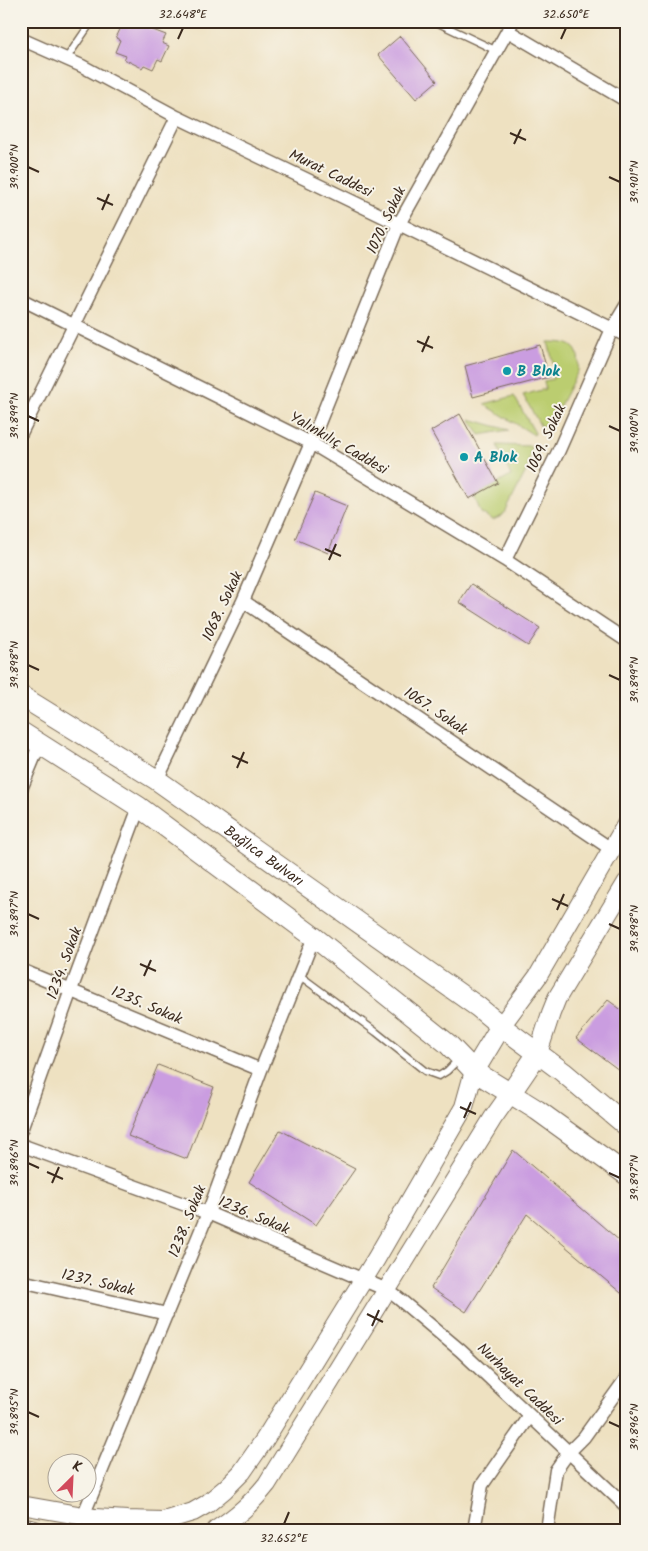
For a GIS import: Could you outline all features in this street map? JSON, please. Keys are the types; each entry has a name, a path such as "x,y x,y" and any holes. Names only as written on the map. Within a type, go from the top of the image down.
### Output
{"main road":[{"name":"Bağlıca Bulvarı","path":"21,696 158,780 478,1007 538,1053"},
{"path":"21,732 138,807 314,937 443,1040 468,1064 510,1094 537,1110 627,1175"},
{"path":"21,1505 83,1516 162,1521 192,1512 207,1504 226,1489 242,1472 364,1280 464,1107 468,1064 501,1026 538,976 627,823"},
{"path":"216,1530 254,1501 266,1484 493,1118 538,1053 558,998 627,882"},
{"path":"538,1053 625,1123"},
{"path":"21,1527 35,1530"}],"street":[{"name":"1070. Sokak","path":"311,443 399,224 510,26"},
{"path":"510,26 627,101"},
{"name":"Murat Caddesi","path":"21,39 66,59 176,117 627,336"},
{"path":"21,432 176,117"},
{"name":"Yalınkılıç Caddesi","path":"21,299 311,443 505,560 627,640"},
{"name":"1069. Sokak","path":"505,560 559,450 612,329 627,304"},
{"name":"1068. Sokak","path":"158,780 243,601 311,443"},
{"name":"1067. Sokak","path":"243,601 611,849"},
{"path":"21,789 40,743"},
{"name":"1234. Sokak","path":"21,1130 138,807"},
{"name":"1238. Sokak","path":"83,1516 208,1213 261,1070 314,937"},
{"name":"1235. Sokak","path":"21,970 261,1070"},
{"name":"1236. Sokak","path":"21,1145 208,1213 387,1290"},
{"name":"1237. Sokak","path":"21,1281 166,1314"},
{"name":"Nurhayat Caddesi","path":"387,1290 461,1350 627,1507"},
{"path":"547,1530 556,1470 568,1453 584,1437 627,1377"},
{"path":"474,1530 482,1485 530,1416"}],"lane":[{"path":"66,59 92,21"},
{"path":"434,21 497,51"},
{"path":"299,975 376,1032 424,1071 439,1076 468,1064"}],"green space":[{"path":"548,342 563,343 573,347 578,356 579,363 578,371 554,417 541,427 523,395 545,389 544,381 553,379 552,375 556,374"},
{"path":"514,396 535,433 534,435 484,404"},
{"path":"470,419 509,430 480,435"},
{"path":"497,445 531,446 528,467 506,511 502,516 493,520 481,513 474,496 511,476"}],"building":[{"path":"132,22 166,35 162,43 169,46 162,61 158,59 153,69 144,65 142,68 124,59 126,56 115,52 120,40 116,38 122,25 130,28"},
{"path":"400,36 437,81 416,99 378,55"},
{"name":"B Blok","path":"540,345 549,377 473,397 465,366"},
{"name":"A Blok","path":"460,414 498,483 469,499 431,431"},
{"path":"315,493 347,506 328,553 295,539"},
{"path":"471,584 540,628 528,646 459,602"},
{"path":"608,1000 627,1014 627,1076 576,1038"},
{"path":"158,1065 214,1087 187,1159 128,1136"},
{"path":"280,1130 355,1169 316,1225 249,1182"},
{"path":"513,1150 627,1247 627,1298 527,1214 466,1312 431,1288"}],"place":[{"name":"B Blok","path":"507,371"},
{"name":"A Blok","path":"464,457"}]}
